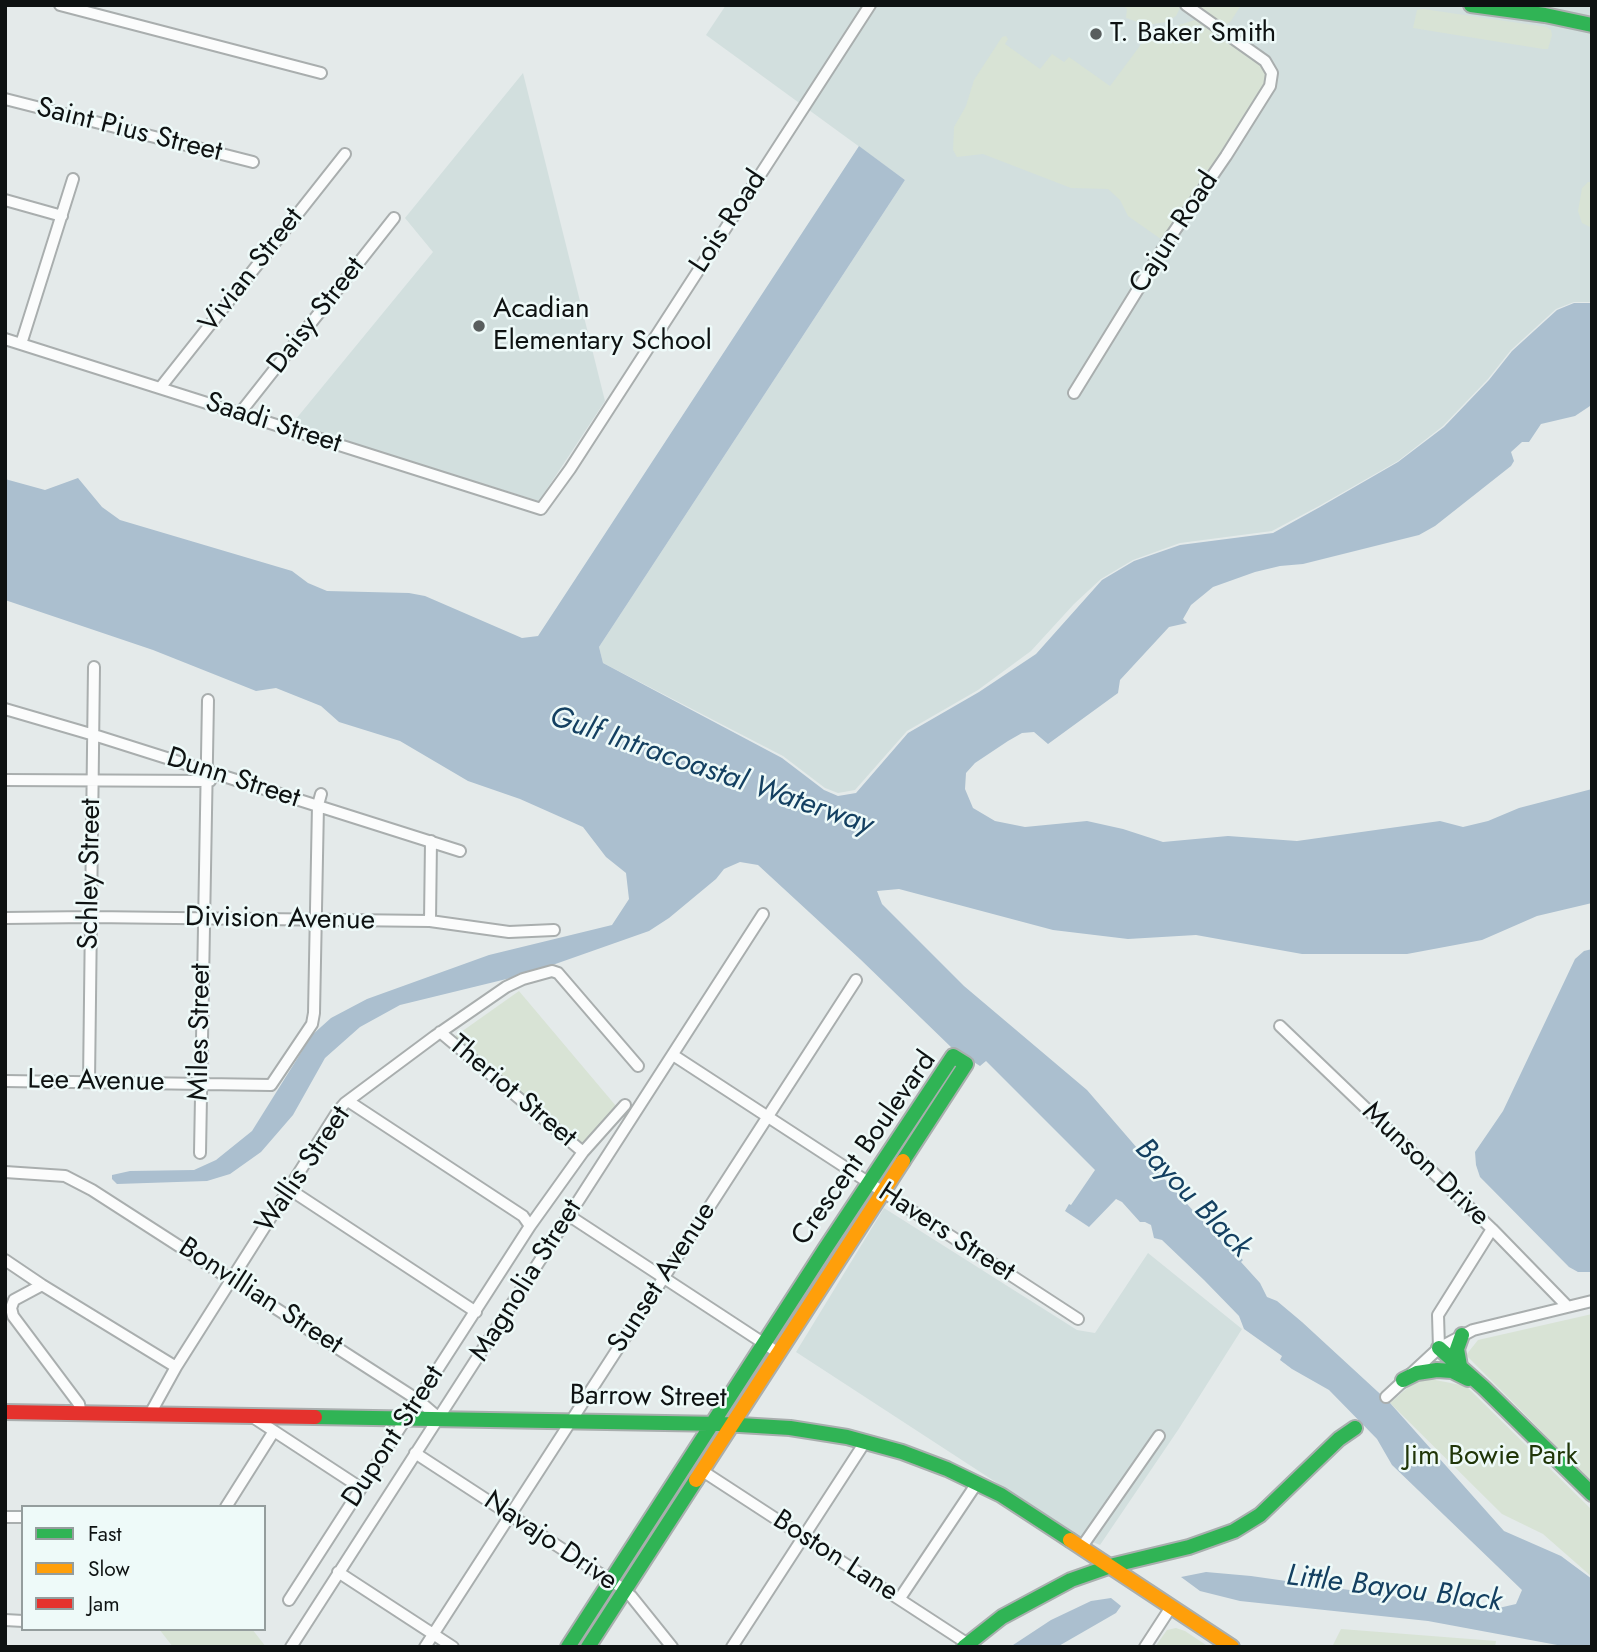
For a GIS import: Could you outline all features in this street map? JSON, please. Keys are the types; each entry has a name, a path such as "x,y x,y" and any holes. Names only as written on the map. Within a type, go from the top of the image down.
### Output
{"street":[{"path":"60,5 321,73"},
{"name":"Lois Road","path":"541,509 570,469 870,5"},
{"name":"Cajun Road","path":"1074,393 1169,239 1270,86 1272,72 1265,61 1186,5"},
{"path":"1471,5 1545,15 1592,25"},
{"name":"Saint Pius Street","path":"5,99 253,162"},
{"name":"Vivian Street","path":"160,388 345,154"},
{"path":"21,344 73,180"},
{"path":"5,200 62,216"},
{"name":"Daisy Street","path":"240,414 394,218"},
{"name":"Saadi Street","path":"5,339 541,509"},
{"name":"Schley Street","path":"89,1082 94,667"},
{"name":"Miles Street","path":"200,1153 208,700"},
{"name":"Dunn Street","path":"5,709 94,735 206,775 241,781 460,851"},
{"path":"5,780 206,775"},
{"path":"316,920 318,805 321,794"},
{"path":"430,921 431,841"},
{"name":"Magnolia Street","path":"291,1647 763,914"},
{"name":"Division Avenue","path":"5,918 430,921 509,932 554,930"},
{"name":"Lee Avenue","path":"5,1081 271,1085 312,1024 316,920"},
{"name":"Wallis Street","path":"150,1414 176,1367 338,1111 440,1032 506,987 548,972 558,973 638,1066"},
{"name":"Sunset Avenue","path":"425,1647 856,980"},
{"name":"Munson Drive","path":"1280,1026 1492,1229 1567,1306"},
{"name":"Theriot Street","path":"440,1032 583,1152"},
{"name":"Havers Street","path":"673,1055 1078,1319"},
{"name":"Crescent Boulevard","path":"568,1647 953,1056 966,1064 588,1647"},
{"path":"348,1101 523,1216 530,1226"},
{"name":"Dupont Street","path":"289,1600 530,1226 583,1152 625,1105"},
{"name":"Bonvillian Street","path":"5,1172 52,1174 77,1181 232,1278 418,1400 439,1418"},
{"path":"289,1189 475,1311"},
{"path":"568,1215 778,1352"},
{"path":"1492,1229 1438,1315 1439,1348 1484,1388 1592,1494"},
{"path":"5,1260 176,1367"},
{"path":"42,1285 14,1300 11,1308 13,1316 79,1404 81,1414"},
{"path":"1386,1397 1439,1348 1462,1335 1484,1326 1592,1301"},
{"path":"1460,1366 1457,1349 1462,1335"},
{"path":"1403,1380 1423,1372 1452,1371 1484,1388"},
{"name":"Barrow Street","path":"5,1412 713,1423 800,1429 865,1442 911,1455 1001,1495 1232,1647"},
{"path":"251,1416 361,1488"},
{"path":"966,1645 1002,1617 1071,1580 1110,1566 1189,1547 1234,1531 1260,1515 1339,1439 1355,1428"},
{"path":"227,1505 274,1431"},
{"path":"1081,1548 1159,1436"},
{"path":"732,1647 865,1442"},
{"name":"Navajo Drive","path":"415,1453 611,1581 624,1591 672,1647"},
{"name":"Boston Lane","path":"701,1470 900,1598 966,1645"},
{"path":"900,1598 977,1483"},
{"path":"338,1572 453,1647"},
{"path":"1145,1647 1171,1607"}],"shaded area":[{"path":"726,5 1592,5 1592,302 1574,302 1556,309 1511,350 1488,379 1443,426 1398,461 1319,506 1272,531 1180,543 1133,560 1101,579 1031,651 978,690 907,731 855,790 838,793 825,788 783,756 603,663 599,647 905,180 706,35"},
{"name":"Acadian Elementary School","path":"523,73 605,401 539,501 291,425 433,252 405,218"},
{"path":"884,1208 1077,1330 1095,1333 1148,1253 1242,1329 1100,1545 1080,1537 796,1352"}],"green space":[{"path":"1122,5 1176,5 1180,8 1176,16 1166,22 1147,25 1126,18 1127,9"},
{"path":"1194,5 1241,5 1231,21 1224,26"},
{"path":"1417,10 1547,27 1552,35 1548,49 1543,49 1413,28"},
{"path":"1198,19 1263,65 1268,82 1165,242 1128,216 1120,200 1108,189 1071,188 983,154 957,157 953,150 954,127 966,106 974,80 1002,37 1006,36 1008,39 1005,44 1040,69 1052,54 1064,62 1069,57 1110,86 1148,35"},
{"path":"1592,182 1592,228 1582,223 1578,211 1582,188"},
{"path":"519,991 616,1106 581,1146 454,1037"},
{"path":"1592,1314 1592,1482 1466,1355 1478,1340"},
{"name":"Jim Bowie Park","path":"1420,1377 1466,1386 1592,1510 1592,1577 1543,1534 1502,1514 1390,1403"},
{"path":"1176,1628 1209,1647 1155,1647 1167,1630"},
{"path":"1341,1629 1496,1641 1495,1647 1332,1647"},
{"path":"161,1631 254,1631 266,1647 173,1647"}],"water":[{"name":"Gulf Intracoastal Waterway","path":"859,146 905,180 599,647 603,663 782,758 824,790 838,796 856,793 908,733 979,692 1036,654 1102,580 1134,561 1180,545 1273,533 1320,507 1398,462 1444,427 1489,380 1512,351 1557,310 1574,303 1592,303 1592,405 1575,416 1541,424 1529,442 1522,442 1511,452 1514,461 1511,466 1435,526 1419,535 1303,564 1255,572 1213,587 1191,605 1183,619 1187,623 1169,627 1120,680 1118,693 1048,744 1034,732 1022,733 1008,741 975,763 966,773 965,789 973,808 995,821 1025,827 1087,821 1163,842 1228,836 1297,841 1440,821 1463,827 1488,821 1519,808 1592,789 1592,903 1537,916 1482,940 1407,954 1302,954 1196,935 1128,939 1053,930 899,889 877,891 882,904 964,986 1087,1090 1217,1237 1243,1260 1241,1262 1260,1283 1267,1297 1277,1301 1302,1322 1390,1403 1504,1531 1561,1556 1592,1579 1592,1647 1568,1647 1428,1621 1240,1601 1200,1591 1181,1577 1206,1572 1251,1576 1490,1610 1516,1604 1522,1590 1392,1465 1377,1439 1329,1390 1292,1369 1280,1360 1282,1356 1244,1329 1239,1316 1204,1280 1162,1240 1154,1238 1151,1225 1140,1222 1116,1199 1089,1227 1065,1211 1095,1170 986,1061 980,1066 952,1048 758,865 740,862 724,869 716,879 669,918 649,931 527,974 400,1005 360,1027 325,1058 293,1115 261,1152 230,1174 207,1181 117,1184 112,1179 112,1175 130,1171 194,1170 216,1160 252,1131 312,1035 331,1018 367,999 489,955 612,925 629,899 626,873 606,857 583,827 520,799 468,781 400,741 339,722 321,706 276,688 256,691 153,650 5,600 5,479 45,490 78,478 102,507 120,520 292,571 308,583 327,591 409,593 425,596 522,638 538,636"},
{"path":"1592,949 1592,1272 1578,1272 1569,1267 1480,1177 1475,1152 1503,1111 1575,959 1584,951"},
{"path":"1111,1598 1121,1606 1116,1613 1057,1647 1010,1647 1051,1620 1091,1601"}],"traffic: fast":[{"path":"1471,5 1545,15 1592,25"},
{"path":"568,1647 953,1056 966,1064 903,1161"},
{"path":"1460,1366 1457,1349 1462,1335"},
{"path":"1439,1348 1484,1388 1592,1494"},
{"path":"1403,1380 1417,1373 1437,1370 1452,1371 1468,1379"},
{"path":"315,1417 723,1424 790,1428 847,1437 902,1452 947,1469 1001,1495 1070,1540"},
{"path":"964,1647 1002,1617 1071,1580 1114,1565 1189,1547 1234,1531 1260,1515 1339,1439 1355,1428"},
{"path":"588,1647 696,1480"}],"traffic: slow":[{"path":"696,1480 903,1161"},
{"path":"1070,1540 1232,1647"}],"traffic: jam":[{"path":"5,1412 315,1417"}],"place":[{"name":"T. Baker Smith","path":"1096,34"},
{"name":"Acadian Elementary School","path":"479,326"}],"water label":[{"name":"Bayou Black","path":"1192,1199"},
{"name":"Little Bayou Black","path":"1394,1590"}]}
